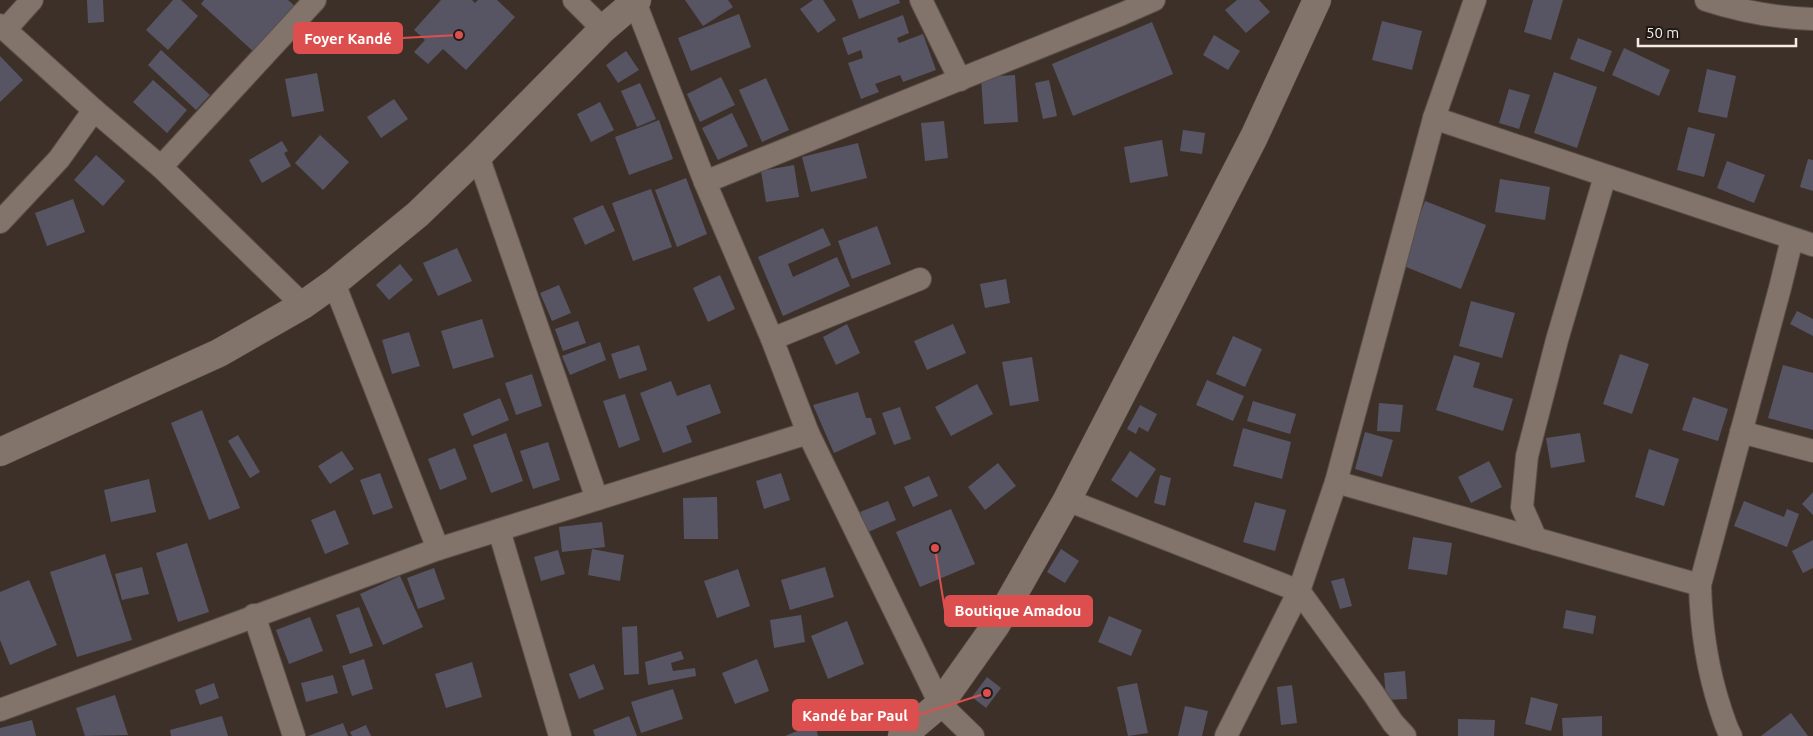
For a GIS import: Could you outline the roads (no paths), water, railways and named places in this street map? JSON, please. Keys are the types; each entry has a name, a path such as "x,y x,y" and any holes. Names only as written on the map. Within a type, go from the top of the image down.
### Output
{"street":[{"path":"32,0 3,27 94,110 161,167 303,305"},
{"path":"161,167 315,0"},
{"path":"574,0 603,29"},
{"path":"921,0 960,80"},
{"path":"705,182 1154,0"},
{"path":"902,736 940,704 996,625 1067,500 1254,138 1317,0"},
{"path":"1226,736 1299,591 1336,482 1434,118 1475,0"},
{"path":"1706,0 1735,9 1796,19 1813,19"},
{"path":"0,452 218,353 303,305 334,283 418,214 603,29 636,1 705,182 772,339 808,433 940,704 973,736"},
{"path":"0,222 60,159 94,110"},
{"path":"1434,118 1813,246"},
{"path":"478,156 597,499"},
{"path":"1536,539 1522,507 1526,456 1557,340 1605,176"},
{"path":"1725,735 1707,660 1701,622 1700,585 1792,239"},
{"path":"772,339 920,279"},
{"path":"334,283 438,549"},
{"path":"1741,432 1813,452"},
{"path":"0,710 254,615 438,549 808,433"},
{"path":"1336,482 1700,585"},
{"path":"1067,500 1299,591 1373,693 1392,723 1405,736"},
{"path":"499,530 560,736"},
{"path":"254,615 294,736"}],"place":[{"name":"Foyer Kandé","path":"459,35"},
{"name":"Boutique Amadou","path":"935,548"},
{"name":"Kandé bar Paul","path":"987,693"}]}
